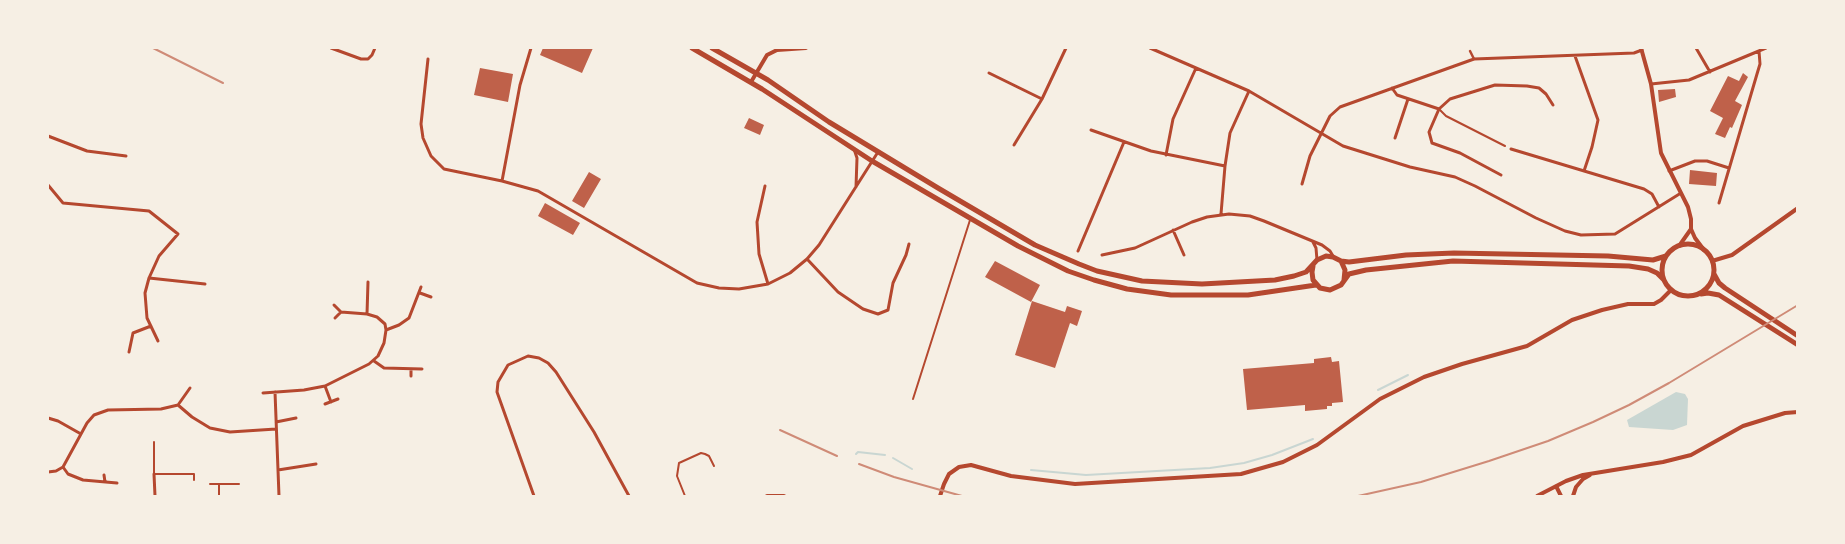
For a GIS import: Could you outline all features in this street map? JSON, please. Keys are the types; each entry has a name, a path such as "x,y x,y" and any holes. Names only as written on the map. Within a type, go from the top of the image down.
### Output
{"main road":[{"path":"692,48 751,82 872,161 1043,260 1094,280 1127,289 1172,295 1222,296 1248,295 1316,285 1330,290 1341,285 1349,274 1366,270 1453,261 1628,266 1648,269 1657,273 1671,290 1682,296 1708,292 1719,295 1798,345"},
{"path":"712,48 756,72 829,122 1035,245 1062,258 1097,271 1142,281 1202,284 1275,280 1306,272 1317,260 1326,256 1333,257 1341,262 1345,270 1344,280"},
{"path":"1664,280 1662,272 1666,256 1679,246 1688,244 1696,246 1704,250 1712,261 1714,273 1719,283 1798,336"},
{"path":"1341,262 1406,255 1454,253 1608,256 1653,260 1666,256"},
{"path":"1313,266 1312,277 1316,285"},
{"path":"1699,294 1707,289 1712,282 1714,273"}],"street":[{"path":"331,48 361,59 368,59 375,48"},
{"path":"502,181 520,86 531,48"},
{"path":"751,82 766,55 777,50 806,48"},
{"path":"1014,144 1042,99 1066,48"},
{"path":"1150,48 1249,91 1343,146 1410,167 1455,177 1565,231 1580,235 1615,234 1681,193"},
{"path":"1302,184 1310,156 1335,111 1340,107 1474,59 1634,53 1641,48 1652,84 1661,153 1681,193 1691,219 1691,229 1704,250"},
{"path":"1696,48 1710,72"},
{"path":"1652,84 1689,80 1766,48"},
{"path":"1719,203 1760,64 1759,51"},
{"path":"1470,52 1474,59"},
{"path":"1576,56 1598,120 1584,171"},
{"path":"428,59 421,124 423,138 431,156 444,169 502,181 538,191 697,283 720,288 739,289 768,284 790,273 807,259 819,245 878,152"},
{"path":"1166,155 1173,119 1196,68"},
{"path":"989,73 1042,99"},
{"path":"1501,175 1460,153 1432,143 1429,132 1439,110 1450,99 1491,85 1539,88 1546,94 1553,105"},
{"path":"1392,88 1397,95 1439,110"},
{"path":"1221,214 1230,133 1249,91"},
{"path":"1395,138 1408,99"},
{"path":"1091,130 1166,155 1225,166"},
{"path":"48,136 87,150 126,156"},
{"path":"1078,251 1124,142"},
{"path":"854,149 857,158 856,188"},
{"path":"1511,149 1644,189 1652,194 1659,207"},
{"path":"1669,172 1695,161 1707,161 1729,168"},
{"path":"48,185 63,203 149,211 178,234 159,256 149,278 146,294 147,318 158,342"},
{"path":"765,186 757,222 759,254 768,284"},
{"path":"1712,261 1732,254 1798,208"},
{"path":"1791,214 1798,212"},
{"path":"1102,256 1135,248 1192,222 1221,214 1250,216 1322,245 1330,251 1333,257"},
{"path":"1679,246 1691,229"},
{"path":"1173,230 1184,255"},
{"path":"1312,242 1316,248 1317,260"},
{"path":"807,259 838,292 864,309 878,314 888,310 893,283 906,256 908,244"},
{"path":"149,278 205,284"},
{"path":"366,314 368,282"},
{"path":"386,330 399,325 409,318 421,287"},
{"path":"940,496 949,474 959,467 971,465 1011,476 1075,484 1241,474 1282,462 1317,445 1380,399 1416,381 1462,364 1527,346 1572,320 1602,310 1628,304 1654,304 1671,290"},
{"path":"420,293 431,296"},
{"path":"263,393 304,390 324,386 369,364 378,356 384,342 385,324 377,317 366,314 341,312 334,305"},
{"path":"335,318 341,312"},
{"path":"129,352 133,333 150,326"},
{"path":"534,496 497,392 498,382 508,365 528,356 539,358 548,363 556,372 594,432 629,496"},
{"path":"374,360 384,368 422,369"},
{"path":"411,369 411,376"},
{"path":"324,386 331,402"},
{"path":"48,472 56,471 63,467 87,423 94,415 108,410 161,409 178,405 190,388"},
{"path":"275,392 279,496"},
{"path":"325,404 338,399"},
{"path":"178,405 192,417 210,428 230,432 276,429"},
{"path":"1537,496 1566,481 1592,474 1663,462 1691,455 1743,426 1785,413 1798,412"},
{"path":"48,418 58,421 81,434"},
{"path":"276,422 296,418"},
{"path":"278,470 316,464"},
{"path":"63,467 68,474 83,480 116,483"},
{"path":"154,474 155,496"},
{"path":"1573,496 1576,487 1583,479 1592,474"},
{"path":"104,475 105,482"},
{"path":"1556,486 1561,496"},
{"path":"767,496 784,496"}],"lane":[{"path":"1439,110 1446,116 1505,146"},
{"path":"913,399 970,219"},
{"path":"154,442 154,474 194,474 194,480"},
{"path":"685,496 677,476 679,463 705,454 710,456 714,466"},
{"path":"210,484 239,484"},
{"path":"219,484 220,496"}],"shaded area":[{"path":"1676,392 1685,394 1688,399 1687,425 1673,430 1629,427 1627,420"}],"building":[{"path":"543,48 593,48 582,73 540,55"},
{"path":"480,68 513,74 508,102 474,95"},
{"path":"1743,73 1748,77 1735,101 1742,105 1732,128 1730,127 1725,138 1715,134 1723,118 1710,111 1728,76 1739,81"},
{"path":"1675,89 1676,97 1659,102 1658,90"},
{"path":"749,118 764,125 760,135 744,128"},
{"path":"1690,170 1717,173 1716,186 1689,184"},
{"path":"589,172 601,179 584,208 572,201"},
{"path":"545,203 580,223 573,235 538,216"},
{"path":"995,261 1040,285 1031,302 985,277"},
{"path":"1032,301 1065,312 1067,306 1082,311 1077,326 1070,323 1055,368 1015,355"},
{"path":"1331,357 1332,362 1339,361 1343,402 1332,403 1332,406 1327,406 1327,409 1305,411 1305,405 1247,410 1243,369 1314,363 1314,359"}],"waterway":[{"path":"1378,390 1408,375"},
{"path":"1031,470 1086,475 1210,468 1244,463 1272,455 1313,439"},
{"path":"856,454 858,452 885,455"},
{"path":"893,458 912,469"}],"railway":[{"path":"153,48 223,83"},
{"path":"1358,496 1421,482 1489,461 1548,441 1593,422 1669,383 1798,305"},
{"path":"780,430 837,456"},
{"path":"859,464 894,477 962,496"}]}
